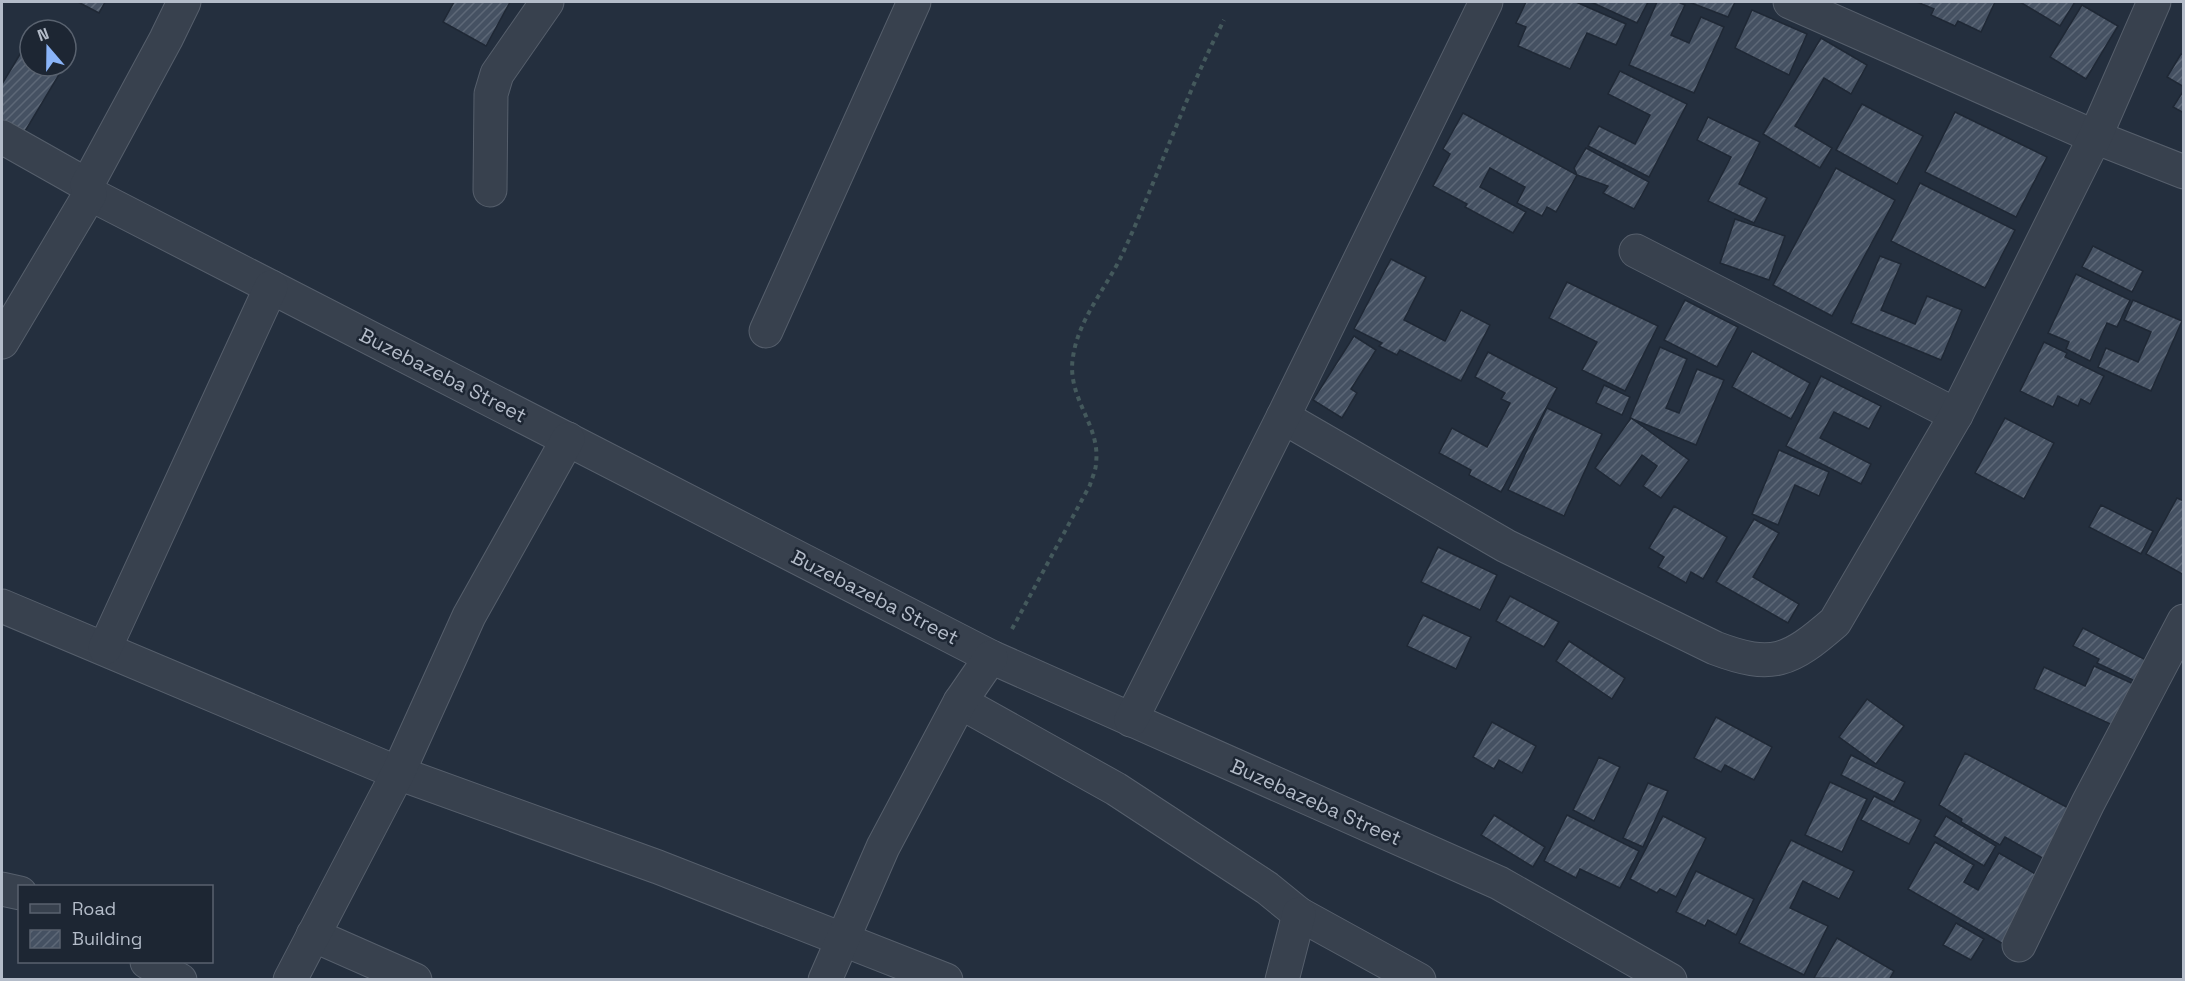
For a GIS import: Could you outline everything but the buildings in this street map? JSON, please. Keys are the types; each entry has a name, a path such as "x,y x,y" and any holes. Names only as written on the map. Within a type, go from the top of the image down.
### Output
{"street":[{"path":"2,342 88,190 183,2"},
{"path":"490,190 491,94 497,74 547,2"},
{"path":"766,331 914,2"},
{"path":"1131,720 1283,417 1486,2"},
{"path":"1790,2 2095,137 2184,172"},
{"path":"1283,417 1506,546 1715,648 1744,659 1775,661 1807,646 1835,622 1956,415 2095,137 2154,2"},
{"name":"Buzebazeba Street","path":"2,137 88,190 272,287 993,658 1499,883 1670,980"},
{"path":"1636,251 1956,415"},
{"path":"105,648 272,287"},
{"path":"290,980 398,773 469,616 568,439"},
{"path":"2,606 398,773 845,938 946,980"},
{"path":"2019,945 2088,803 2184,621"},
{"path":"825,980 883,847 960,702 993,658"},
{"path":"960,702 1116,789 1267,888 1299,914 1419,980"},
{"path":"2,889 18,893"},
{"path":"1282,980 1299,914"},
{"path":"313,935 415,980"},
{"path":"149,963 180,980"}],"path":[{"path":"993,658 1062,539 1090,484 1097,462 1095,440 1074,391 1073,356 1083,325 1121,256 1199,70 1224,20"}]}
